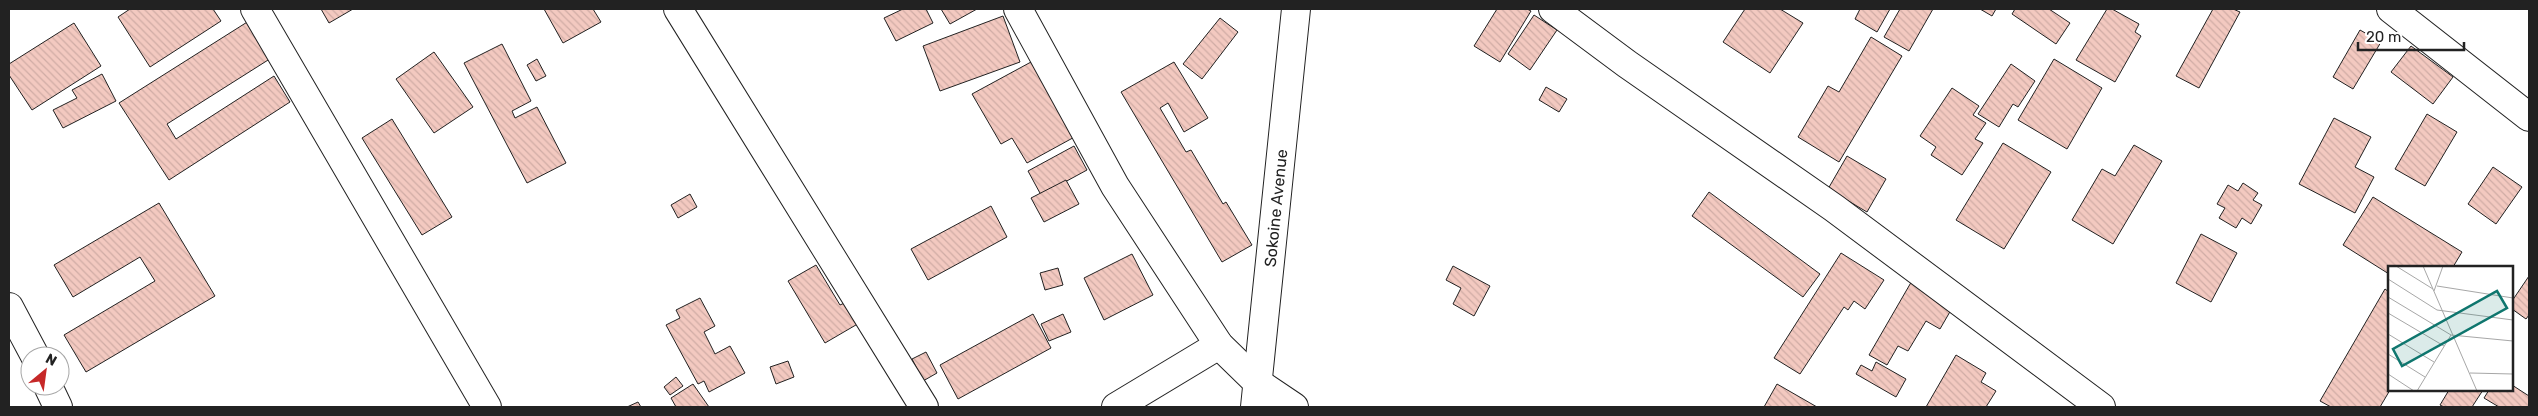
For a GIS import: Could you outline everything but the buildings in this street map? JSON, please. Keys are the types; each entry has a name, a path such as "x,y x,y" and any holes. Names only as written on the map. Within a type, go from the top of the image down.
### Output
{"street":[{"path":"255,9 487,407"},
{"path":"678,9 924,407"},
{"path":"1018,9 1115,186 1219,345 1256,395 1294,407"},
{"name":"Sokoine Avenue","path":"1256,395 1296,9"},
{"path":"1553,9 1627,64 1834,208 2101,407"},
{"path":"2391,9 2529,117"},
{"path":"9,307 30,346"},
{"path":"1116,407 1219,345"}]}
